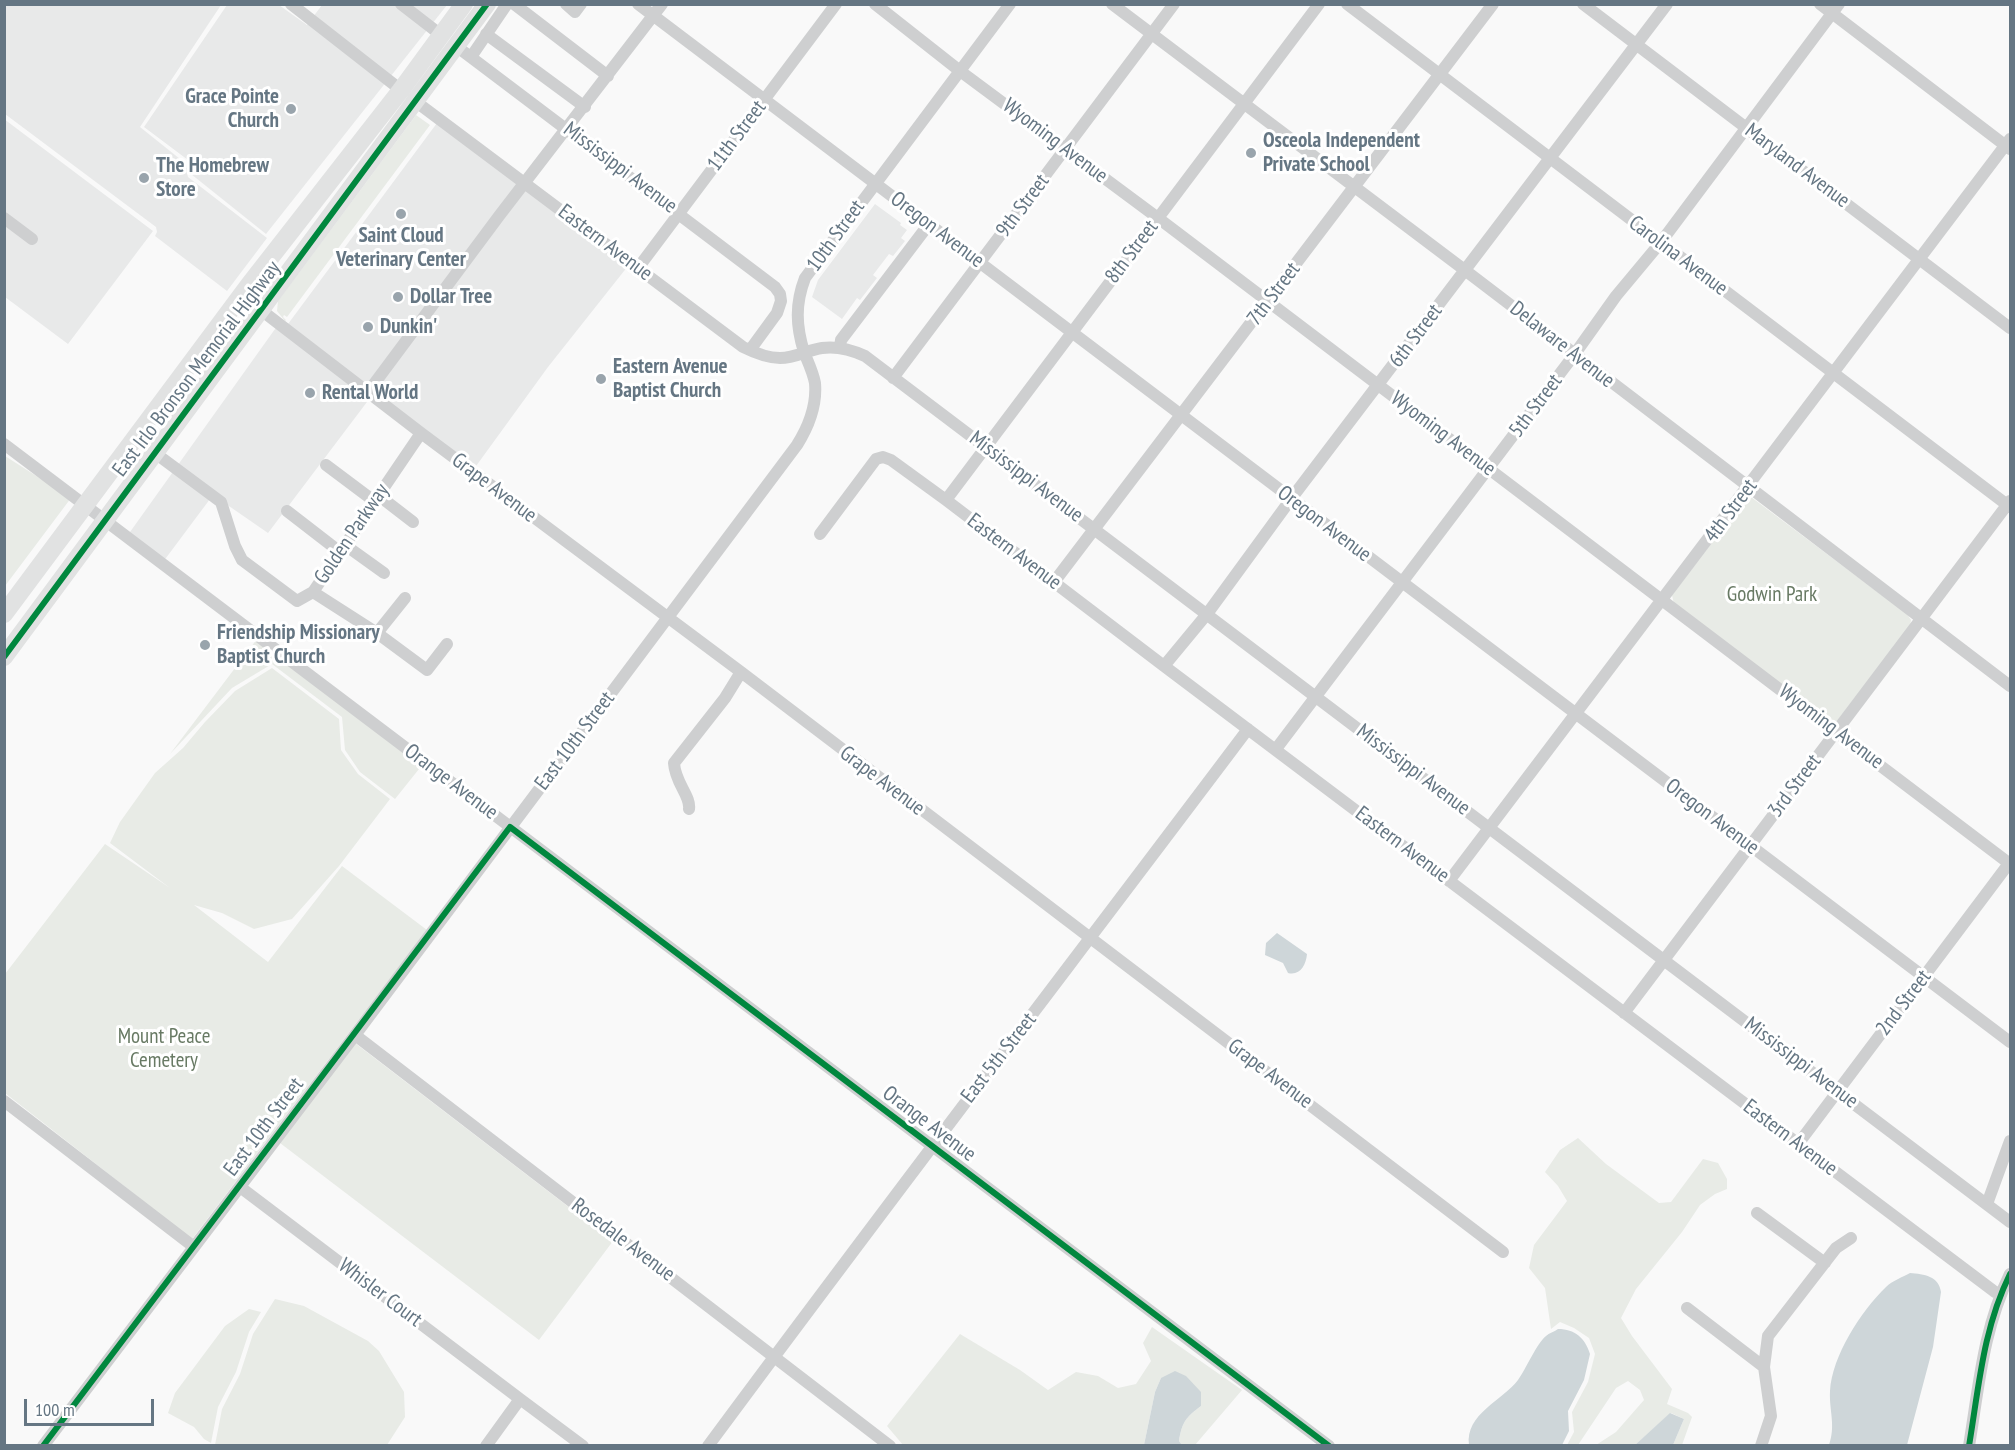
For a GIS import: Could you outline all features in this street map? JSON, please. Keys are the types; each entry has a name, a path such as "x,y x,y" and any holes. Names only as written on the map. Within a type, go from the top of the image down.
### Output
{"highway":[{"path":"408,95 449,40 465,4"},
{"path":"408,95 461,24 465,4"},
{"path":"479,4 479,29"},
{"path":"479,29 487,4"},
{"path":"449,40 479,29"},
{"name":"East Irlo Bronson Memorial Highway","path":"4,614 249,285 332,179 408,95"},
{"name":"East Irlo Bronson Memorial Highway","path":"4,657 346,196 408,95"},
{"path":"261,310 261,293 265,281 328,198 332,179"}],"street":[{"name":"Eastern Avenue","path":"291,4 520,180 750,350 757,354 782,358 805,353"},
{"path":"307,16 315,4"},
{"name":"Mississippi Avenue","path":"401,4 771,283 780,294 781,301 777,314 750,350"},
{"path":"471,57 479,29 507,4"},
{"path":"514,4 608,76"},
{"path":"566,4 575,12 581,4"},
{"name":"Oregon Avenue","path":"639,4 2010,1042"},
{"path":"368,392 662,4"},
{"name":"11th Street","path":"638,268 836,4"},
{"name":"Wyoming Avenue","path":"875,4 960,71 1158,218 2010,863"},
{"name":"10th Street","path":"815,403 815,382 805,353 796,308 805,278 1010,4"},
{"name":"Delaware Avenue","path":"1112,4 2010,686"},
{"name":"9th Street","path":"893,378 1174,4"},
{"name":"8th Street","path":"946,500 1319,4"},
{"name":"Carolina Avenue","path":"1347,4 2010,504"},
{"name":"7th Street","path":"1054,582 1493,4"},
{"name":"Maryland Avenue","path":"1583,4 2010,328"},
{"name":"6th Street","path":"1164,666 1207,614 1291,499 1466,271 1666,4"},
{"path":"1820,4 1836,9 2009,144"},
{"name":"5th Street","path":"1276,749 1404,583 1616,296 1660,242 1836,9"},
{"path":"479,29 585,108"},
{"name":"4th Street","path":"1449,881 2009,144"},
{"path":"4,219 32,240"},
{"path":"840,348 841,340 929,224"},
{"name":"Grape Avenue","path":"261,310 1503,1252"},
{"name":"Mississippi Avenue","path":"805,353 822,348 840,348 865,356 2010,1222"},
{"name":"East 10th Street","path":"43,1446 355,1035 797,445 811,419 815,403"},
{"name":"Golden Parkway","path":"155,453 221,502 235,546 242,560 297,601 313,592 421,433"},
{"name":"Orange Avenue","path":"4,444 1329,1446"},
{"name":"Eastern Avenue","path":"820,534 876,459 884,457 891,460 1623,1013 1995,1292 2001,1294"},
{"path":"326,465 413,522"},
{"name":"3rd Street","path":"1623,1013 2010,504"},
{"path":"287,511 342,549 384,573"},
{"path":"313,592 377,633 427,670 447,644"},
{"path":"377,633 405,598"},
{"path":"689,809 690,802 674,775 674,763 725,698 741,672"},
{"name":"East 5th Street","path":"708,1446 931,1146 1090,940 1248,729"},
{"name":"2nd Street","path":"1798,1144 2010,863"},
{"name":"Rosedale Avenue","path":"355,1035 890,1446"},
{"path":"4,1101 194,1248"},
{"path":"1987,1204 2010,1141"},
{"name":"Whisler Court","path":"240,1187 583,1446"},
{"path":"1757,1213 1825,1263"},
{"path":"1761,1446 1771,1416 1764,1367 1768,1336 1836,1248 1851,1238"},
{"path":"1970,1446 1987,1336 2010,1274"},
{"path":"1687,1308 1764,1367"},
{"path":"486,1446 520,1400"}],"shaded area":[{"path":"4,5 221,5 140,127 190,167 188,177 267,238 227,291 155,236 156,227 5,114"},
{"path":"227,5 279,5 307,25 322,5 447,5 266,234 191,174 196,166 144,127"},
{"path":"4,119 153,231 68,344 5,297"},
{"path":"437,123 628,266 548,367 471,473 370,398 268,533 213,495 160,566 125,539 280,322 288,324"},
{"path":"875,204 907,230 901,238 905,241 893,256 889,254 873,275 877,278 860,300 857,298 842,319 812,297 818,280"},
{"path":"1277,933 1307,954 1304,966 1296,973 1288,973 1283,963 1265,955 1266,943"},
{"path":"1910,1273 1934,1279 1941,1292 1933,1347 1907,1445 1829,1445 1832,1424 1830,1391 1836,1363 1842,1349 1858,1321 1876,1297 1888,1285"},
{"path":"1558,1329 1564,1329 1579,1336 1590,1354 1584,1380 1568,1411 1569,1431 1562,1445 1469,1445 1469,1434 1479,1416 1518,1380 1543,1339"},
{"path":"1175,1371 1186,1376 1201,1392 1201,1406 1183,1424 1179,1441 1182,1445 1144,1445 1155,1392 1161,1378"},
{"path":"1670,1413 1684,1419 1673,1445 1635,1445"}],"green space":[{"path":"416,115 430,125 287,317 284,315 285,321 277,311 278,301"},
{"path":"5,456 71,498 5,586"},
{"name":"Godwin Park","path":"1751,497 1907,614 1911,620 1910,625 1835,724 1674,604 1672,595 1745,499"},
{"path":"257,639 423,764 395,799 360,772 345,750 342,717 272,664 232,688 170,754"},
{"name":"Mount Peace Cemetery","path":"272,668 339,719 341,750 358,774 390,799 339,866 292,919 254,929 222,913 194,905 268,962 342,866 427,930 192,1239 5,1093 5,974 105,844 170,888 110,843 120,822 155,773 183,748 235,691"},
{"path":"355,1043 613,1241 539,1340 280,1143"},
{"path":"1578,1138 1606,1164 1659,1203 1671,1202 1703,1159 1718,1163 1727,1179 1727,1189 1715,1194 1700,1205 1682,1232 1636,1289 1621,1318 1672,1389 1667,1404 1692,1417 1682,1445 1673,1445 1684,1419 1671,1413 1635,1445 1596,1445 1616,1432 1644,1400 1640,1390 1628,1381 1616,1388 1578,1445 1567,1445 1574,1432 1572,1412 1588,1382 1595,1354 1589,1338 1574,1328 1560,1322 1551,1329 1545,1288 1529,1268 1534,1245 1567,1201 1558,1186 1545,1172 1560,1150"},
{"path":"275,1299 304,1306 368,1341 379,1351 404,1392 405,1417 387,1445 215,1445 222,1409 240,1374 253,1334"},
{"path":"249,1309 261,1312 249,1332 236,1372 218,1407 211,1443 204,1439 194,1427 168,1413 175,1393 225,1326"},
{"path":"1152,1327 1242,1390 1195,1445 1182,1445 1179,1441 1186,1420 1201,1406 1161,1378 1155,1392 1144,1445 903,1445 887,1426 960,1334 1020,1370 1048,1390 1076,1372 1098,1376 1118,1388 1136,1384 1151,1361 1143,1343"}],"cycle path":[{"path":"4,657 487,4"},
{"path":"43,1446 510,827 1329,1446"},
{"path":"1969,1446 1988,1337 2010,1274"}],"place":[{"name":"Grace Pointe Church","path":"291,109"},
{"name":"Osceola Independent Private School","path":"1251,153"},
{"name":"The Homebrew Store","path":"144,178"},
{"name":"Saint Cloud Veterinary Center","path":"401,214"},
{"name":"Dollar Tree","path":"398,297"},
{"name":"Dunkin'","path":"368,327"},
{"name":"Eastern Avenue Baptist Church","path":"601,379"},
{"name":"Rental World","path":"310,393"},
{"name":"Friendship Missionary Baptist Church","path":"205,645"}]}
